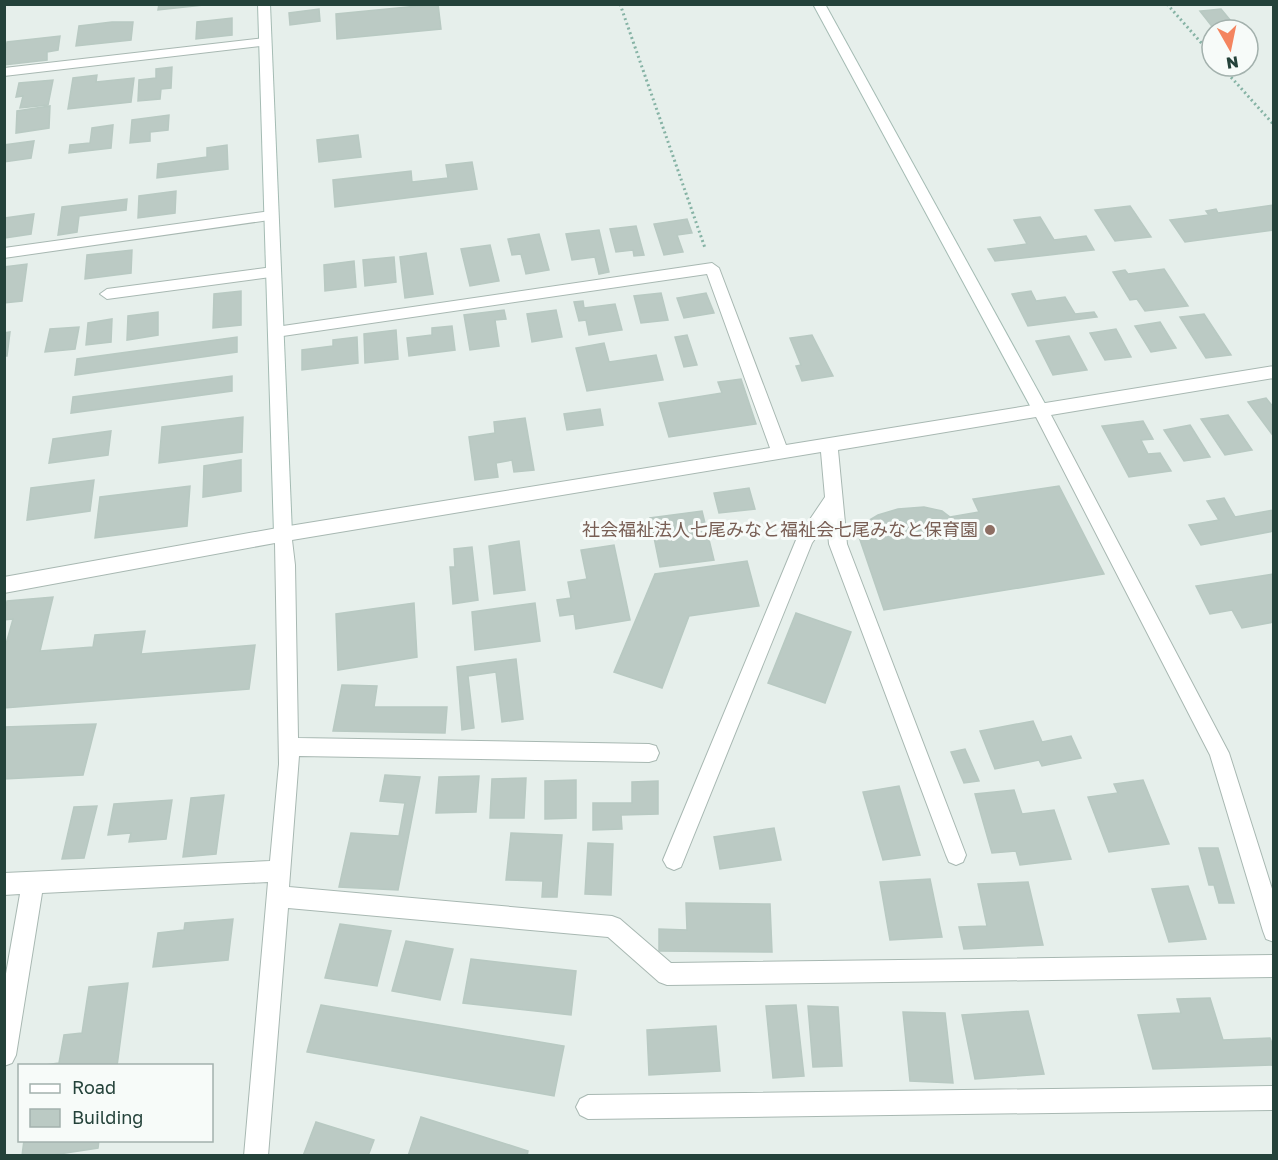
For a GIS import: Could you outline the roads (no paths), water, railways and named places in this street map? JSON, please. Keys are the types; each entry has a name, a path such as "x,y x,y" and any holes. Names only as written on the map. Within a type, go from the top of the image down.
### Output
{"street":[{"path":"256,1155 279,897 289,747 286,565 264,4"},
{"path":"819,4 1041,411 1219,753 1274,931"},
{"path":"4,72 265,42"},
{"path":"4,253 271,216"},
{"path":"276,332 712,268 780,452"},
{"path":"107,294 273,272"},
{"path":"4,585 283,534 1274,372"},
{"path":"829,444 838,544 956,855"},
{"path":"674,860 805,540 834,498"},
{"path":"289,747 649,753"},
{"path":"4,884 281,871"},
{"path":"4,1055 6,1032 33,882"},
{"path":"279,897 612,927 667,974 1274,966"},
{"path":"588,1107 1274,1098"}],"place":[{"name":"社会福祉法人七尾みなと福祉会七尾みなと保育園","path":"990,530"}]}
